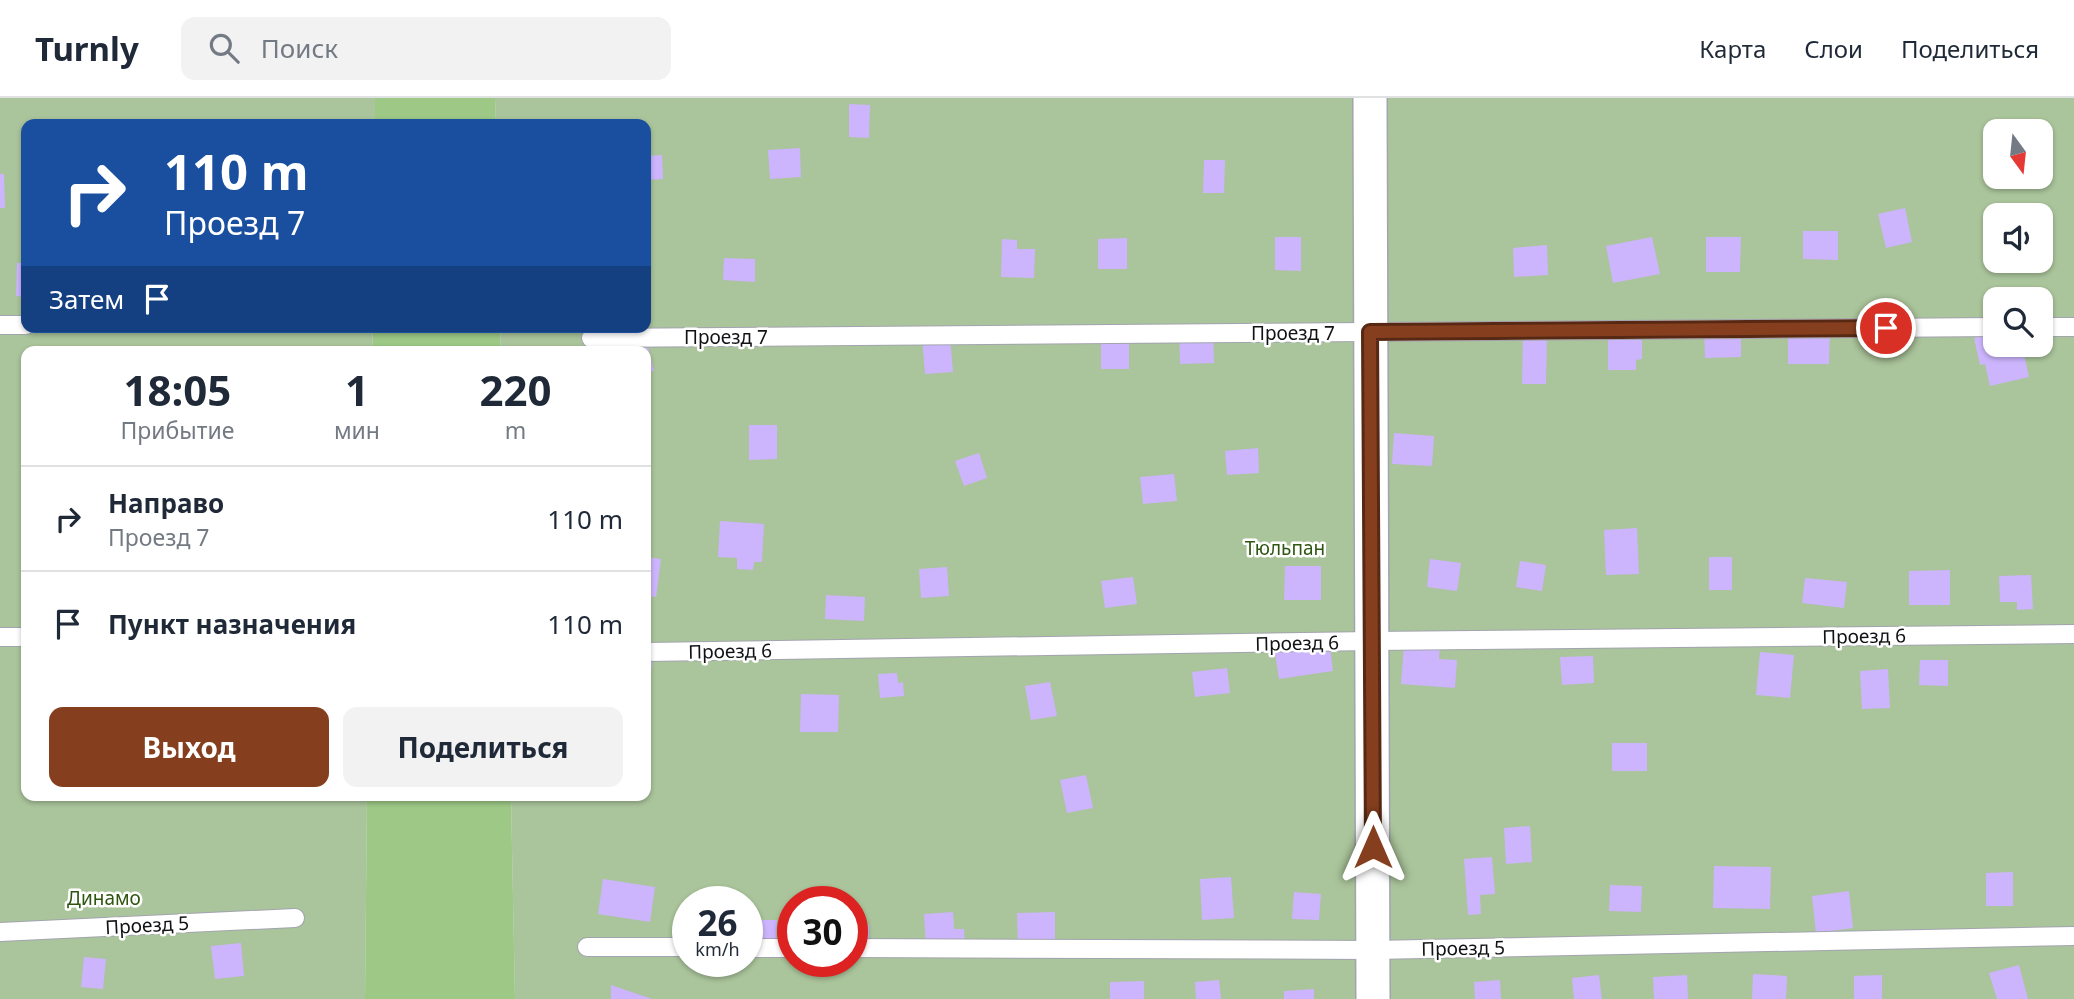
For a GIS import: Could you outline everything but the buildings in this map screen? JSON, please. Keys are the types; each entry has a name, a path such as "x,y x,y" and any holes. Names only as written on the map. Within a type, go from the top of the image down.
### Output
{"street":[{"path":"1370,98 1373,999"}],"lane":[{"path":"0,325 21,325"},
{"name":"Проезд 7","path":"591,338 1983,327"},
{"path":"2053,327 2074,327"},
{"name":"Проезд 6","path":"651,652 2074,634"},
{"path":"0,637 21,637"},
{"name":"Проезд 5","path":"0,932 295,918"},
{"name":"Проезд 5","path":"868,948 1373,950 2074,936"},
{"path":"587,947 672,947"}],"green space":[{"name":"Динамо","path":"0,98 375,98 375,119 21,119 21,333 373,333 372,346 21,346 21,801 367,801 365,999 0,999"},
{"path":"375,98 495,98 496,119 375,119"},
{"name":"Тюльпан","path":"495,98 2074,98 2074,999 515,999 511,801 651,801 651,346 501,346 500,333 651,333 651,119 496,119"},
{"path":"373,333 500,333 501,346 372,346"},
{"path":"367,801 511,801 515,999 365,999"}],"route":[{"path":"1373,847 1370,332 1886,328"}]}
